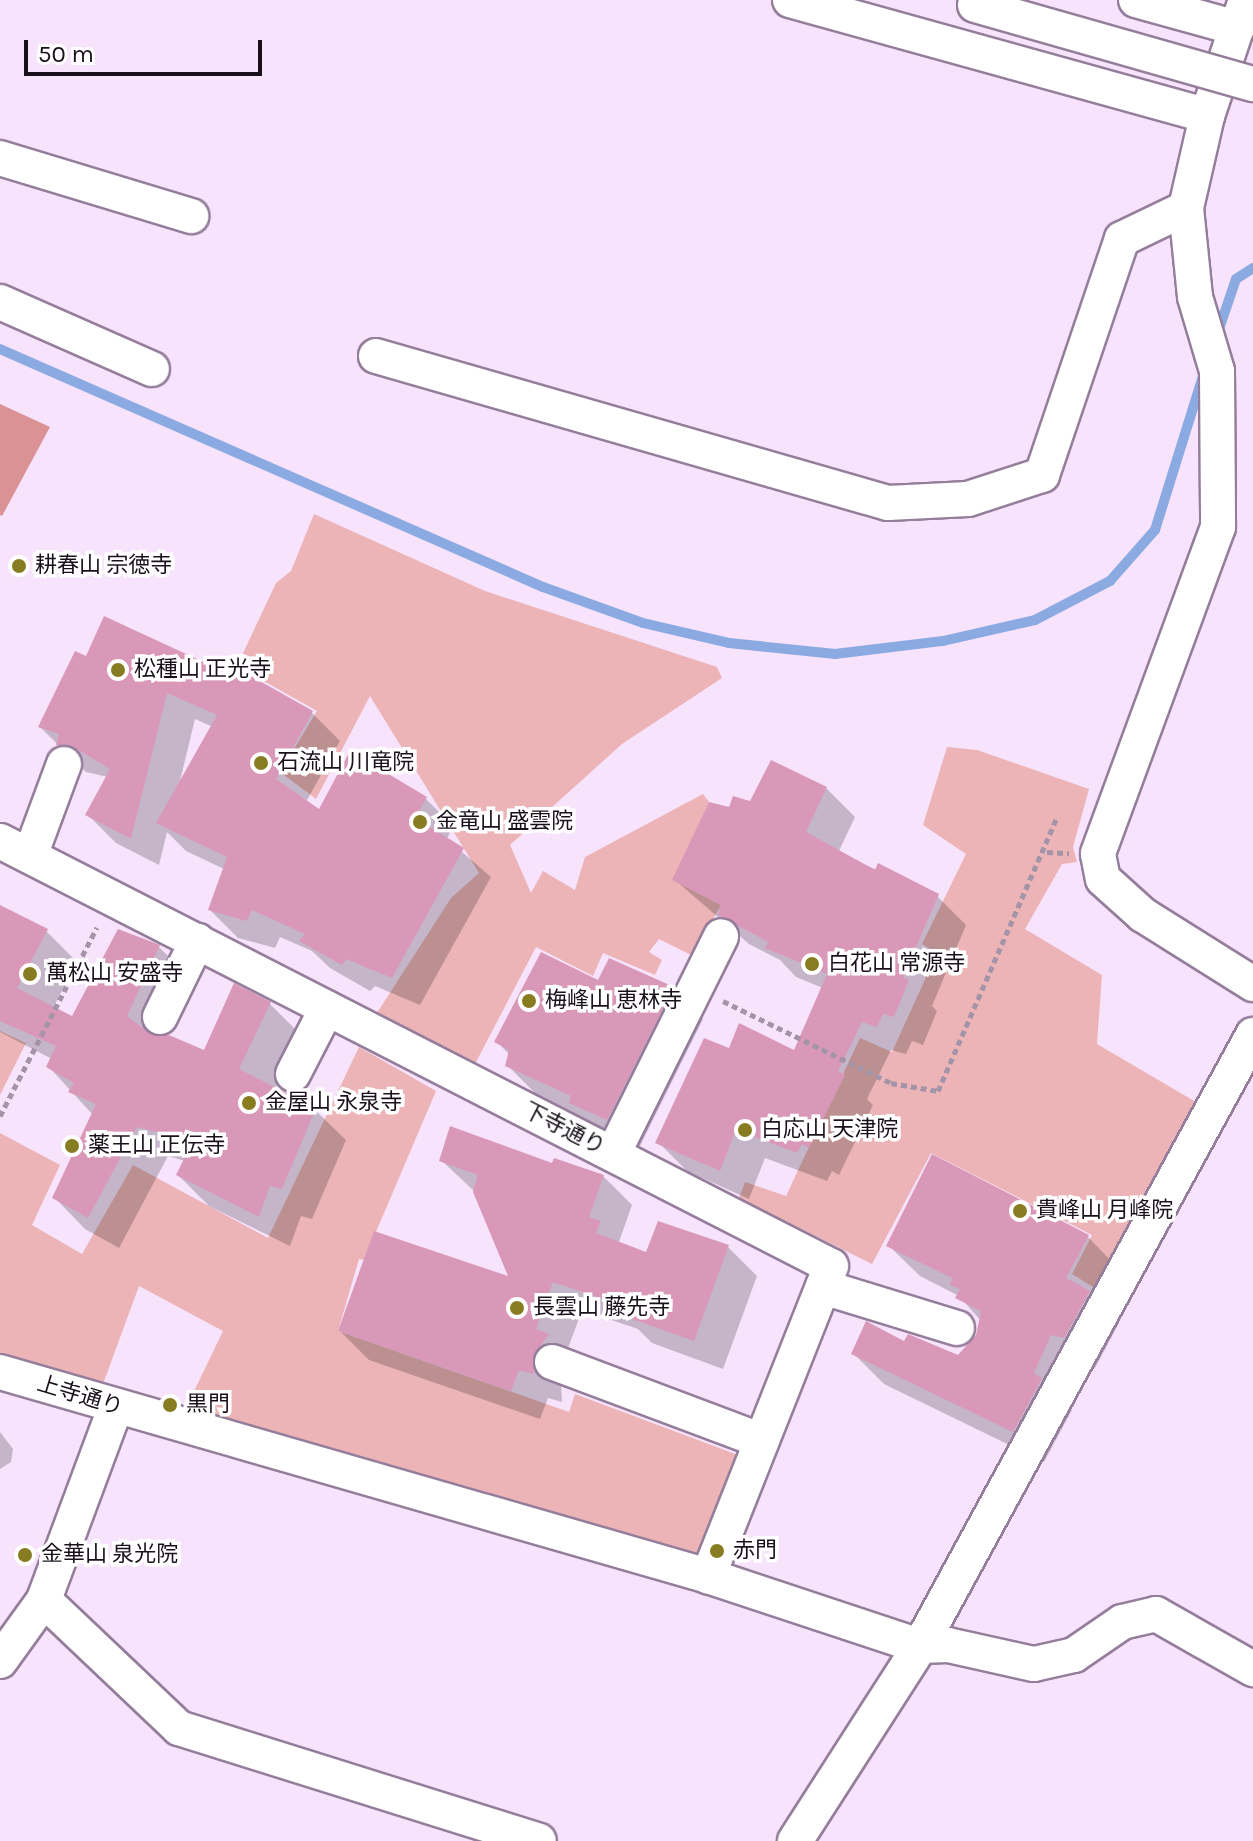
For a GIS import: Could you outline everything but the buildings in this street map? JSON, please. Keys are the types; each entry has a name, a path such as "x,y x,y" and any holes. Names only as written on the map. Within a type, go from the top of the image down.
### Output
{"street":[{"path":"790,0 1207,116"},
{"path":"1136,0 1242,14 1207,116 1186,208 1203,324 1217,371 1218,527 1098,854 1103,879 1143,915 1253,984"},
{"path":"966,3 1253,84"},
{"path":"0,158 191,216"},
{"path":"376,356 888,503 968,499 1042,475 1122,239 1186,208"},
{"path":"0,302 152,369"},
{"path":"30,856 64,764"},
{"name":"下寺通り","path":"0,841 831,1266 823,1287"},
{"path":"613,1154 721,936"},
{"path":"160,1017 197,941"},
{"path":"293,1074 327,1008"},
{"path":"795,1841 920,1646 1253,1035"},
{"path":"708,1576 823,1287 957,1328"},
{"path":"552,1362 762,1441"},
{"name":"上寺通り","path":"0,1372 708,1576 920,1646 948,1645 1034,1664 1074,1655 1122,1622 1156,1614 1253,1669"},
{"path":"0,1661 44,1600 116,1406"},
{"path":"44,1600 179,1728 542,1840"}],"path":[{"path":"696,987 891,1083 938,1091 1056,819"},
{"path":"0,1116 113,898"}],"shaded area":[{"path":"0,404 50,427 2,516 0,515"},
{"path":"314,514 485,591 717,667 722,678 622,744 510,845 531,893 543,871 575,890 585,857 703,794 709,802 673,880 721,905 693,956 659,939 649,952 662,960 655,975 603,953 593,976 536,947 474,1066 375,1016 451,898 479,873 370,696 316,799 280,772 317,711 237,666 276,583 291,571"},
{"path":"947,747 977,750 1089,789 1073,847 1077,862 1062,864 1025,929 1102,975 1097,1044 1201,1105 1098,1290 1072,1274 1092,1235 931,1153 872,1264 739,1198 745,1182 786,1196 860,1038 892,1052 937,953 922,944 966,854 923,825"},
{"path":"0,1031 26,1043 0,1095"},
{"path":"359,1047 436,1091 364,1260 359,1259 338,1331 569,1412 575,1394 738,1455 696,1555 186,1408 223,1331 139,1286 103,1384 0,1353 0,1133 60,1165 32,1225 82,1254 133,1165 268,1238"}],"waterway":[{"path":"1217,335 1236,279 1253,268"},
{"path":"0,349 543,587 643,623 729,643 835,654 943,641 1035,620 1110,581 1155,530 1204,373"}],"place":[{"name":"耕春山 宗徳寺","path":"19,566"},
{"name":"松種山 正光寺","path":"118,670"},
{"name":"石流山 川竜院","path":"261,763"},
{"name":"金竜山 盛雲院","path":"420,822"},
{"name":"白花山 常源寺","path":"812,964"},
{"name":"萬松山 安盛寺","path":"30,974"},
{"name":"梅峰山 恵林寺","path":"529,1001"},
{"name":"金屋山 永泉寺","path":"249,1103"},
{"name":"白応山 天津院","path":"745,1130"},
{"name":"薬王山 正伝寺","path":"72,1146"},
{"name":"貴峰山 月峰院","path":"1020,1211"},
{"name":"長雲山 藤先寺","path":"517,1308"},
{"name":"黒門","path":"170,1405"},
{"name":"赤門","path":"717,1551"},
{"name":"金華山 泉光院","path":"25,1555"}]}
